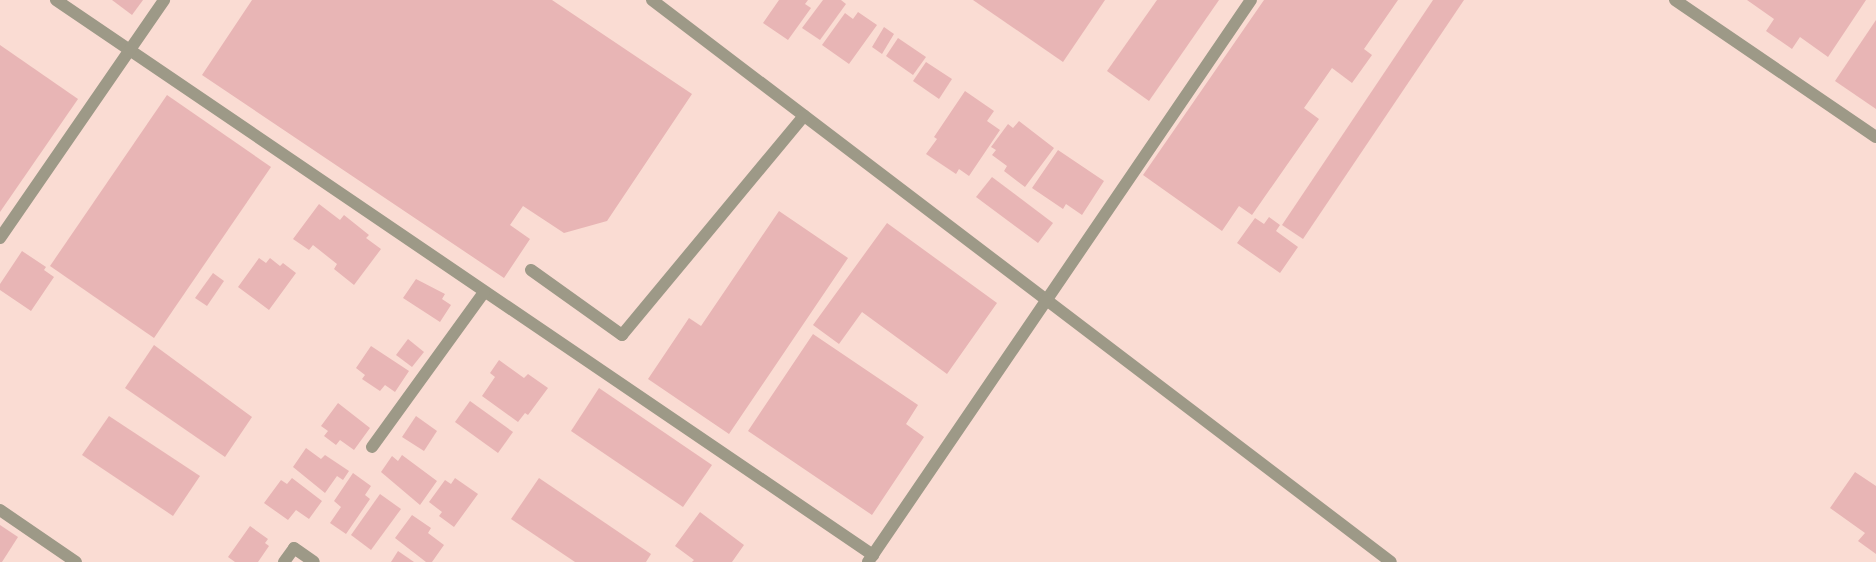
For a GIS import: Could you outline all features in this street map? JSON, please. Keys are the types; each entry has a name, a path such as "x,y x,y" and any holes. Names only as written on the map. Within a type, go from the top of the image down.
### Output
{"street":[{"path":"56,0 871,558 1045,300 1252,0"},
{"path":"0,238 164,0"},
{"path":"652,0 1391,562"},
{"path":"1675,0 1876,137"},
{"path":"531,270 622,335 804,116"},
{"path":"372,447 484,292"},
{"path":"0,510 76,562"},
{"path":"284,562 294,548 314,562"}],"building":[{"path":"112,0 143,0 132,15"},
{"path":"252,0 552,0 692,94 607,221 564,233 523,206 510,225 530,239 504,278 202,75"},
{"path":"779,0 808,0 805,4 811,8 788,40 763,23"},
{"path":"823,0 841,0 846,4 820,40 802,28"},
{"path":"973,0 1105,0 1063,62"},
{"path":"1157,0 1219,0 1149,101 1107,71"},
{"path":"1264,0 1398,0 1364,49 1372,55 1352,83 1332,68 1304,108 1319,119 1252,215 1239,206 1222,231 1143,175"},
{"path":"1433,0 1464,0 1303,239 1282,225"},
{"path":"1747,0 1866,0 1828,57 1800,37 1792,49 1766,31 1774,19"},
{"path":"858,12 877,25 849,64 822,45 845,13 853,19"},
{"path":"1876,20 1876,109 1835,81"},
{"path":"884,27 894,34 882,54 872,47"},
{"path":"898,38 926,57 913,75 886,56"},
{"path":"0,45 78,99 0,212"},
{"path":"926,62 952,79 939,99 913,81"},
{"path":"965,91 994,111 987,121 1000,130 969,176 959,169 956,174 926,154 937,139 934,137"},
{"path":"167,95 271,167 154,338 50,266"},
{"path":"1019,121 1054,148 1025,187 1004,171 1007,166 992,155 996,150 991,147 1008,124 1013,128"},
{"path":"1058,150 1104,181 1082,215 1066,204 1063,209 1032,188"},
{"path":"992,177 1053,223 1038,243 976,197"},
{"path":"319,204 340,220 344,215 369,235 366,238 381,249 354,285 334,269 337,264 313,245 309,250 293,239"},
{"path":"779,211 848,258 729,434 648,379 689,318 701,326"},
{"path":"1269,217 1280,225 1276,231 1298,247 1280,273 1237,243 1255,218 1264,224"},
{"path":"887,223 997,303 947,374 862,312 839,344 813,325"},
{"path":"22,251 46,267 44,270 54,277 31,311 0,290 0,284"},
{"path":"259,258 266,263 270,258 280,266 283,263 296,273 269,310 238,287"},
{"path":"213,273 224,281 207,306 195,298"},
{"path":"416,279 445,294 442,299 451,305 440,322 403,298"},
{"path":"813,334 918,405 906,424 924,437 872,515 748,431"},
{"path":"408,339 424,352 412,367 396,355"},
{"path":"154,345 252,417 225,457 125,388"},
{"path":"371,346 409,371 395,392 385,385 380,391 362,379 365,375 356,368"},
{"path":"499,360 524,378 528,374 548,388 528,415 525,413 518,422 482,396 495,377 490,373"},
{"path":"599,388 712,465 683,507 571,431"},
{"path":"470,401 513,432 498,453 455,422"},
{"path":"338,403 370,428 354,450 340,440 336,445 324,436 328,431 321,426"},
{"path":"109,416 200,476 173,516 82,455"},
{"path":"416,416 437,431 424,451 402,437"},
{"path":"306,448 321,459 325,455 349,471 343,480 337,476 325,493 293,467"},
{"path":"402,455 437,481 420,505 381,472 392,456 398,461"},
{"path":"1855,472 1876,486 1876,554 1858,541 1865,533 1830,508"},
{"path":"353,473 371,486 365,495 370,499 346,534 330,523 341,507 334,501"},
{"path":"292,478 322,501 309,519 296,510 288,520 264,503 281,480 287,484"},
{"path":"455,478 478,494 454,527 439,516 442,512 429,502 445,480 451,484"},
{"path":"539,478 651,554 646,562 575,562 511,519"},
{"path":"380,494 401,509 371,550 351,535"},
{"path":"700,512 744,545 732,562 692,562 694,560 675,546"},
{"path":"412,515 431,528 428,533 444,545 432,562 426,562 395,538"},
{"path":"0,525 18,537 2,562 0,562"},
{"path":"250,526 268,539 265,543 269,546 258,562 235,562 228,557"},
{"path":"398,551 414,562 391,562"}]}
